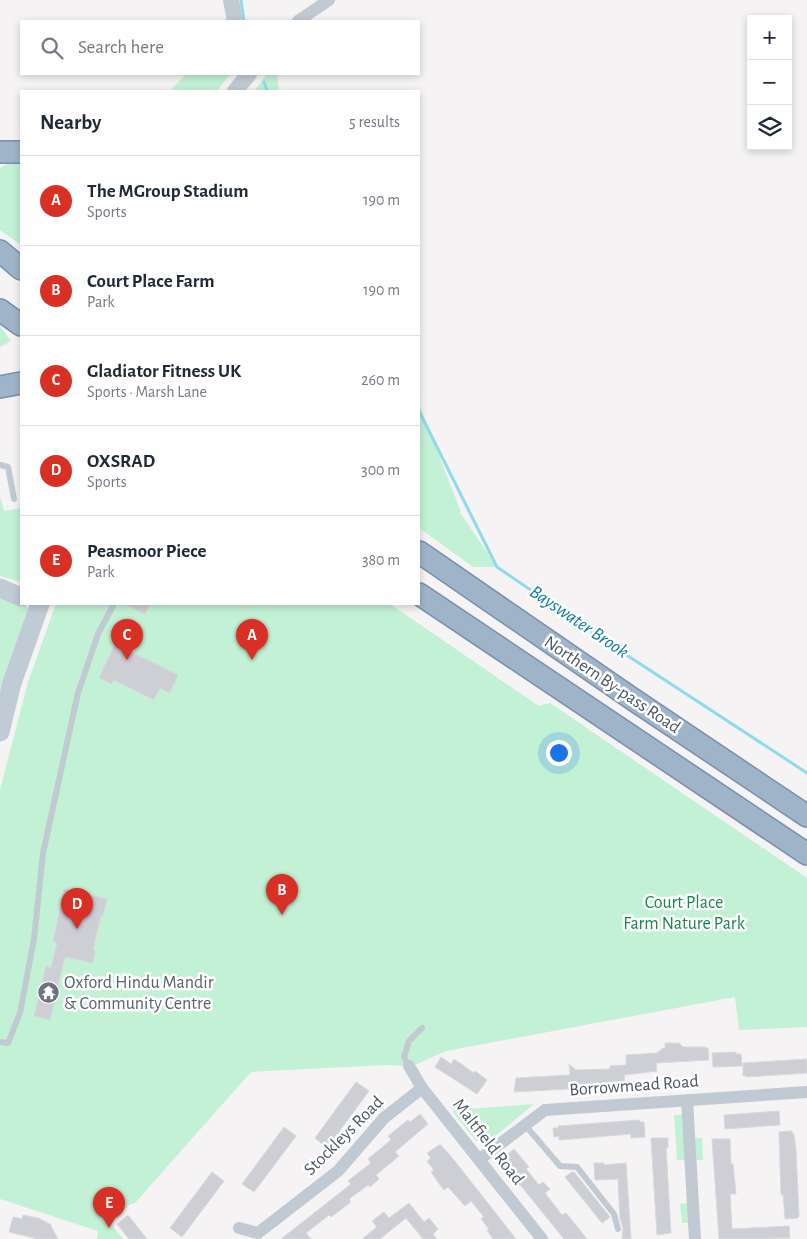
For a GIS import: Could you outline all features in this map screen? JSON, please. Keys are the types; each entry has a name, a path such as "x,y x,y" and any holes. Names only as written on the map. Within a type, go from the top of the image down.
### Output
{"highway":[{"path":"0,250 20,268"},
{"path":"0,260 20,274"},
{"path":"0,310 20,324"},
{"path":"0,387 20,383"},
{"name":"Northern By-pass Road","path":"420,553 650,711 807,816"},
{"name":"Northern By-pass Road","path":"420,595 807,854"}],"main road":[{"path":"0,588 20,597"},
{"path":"0,732 12,683 38,605"}],"street":[{"path":"231,0 235,20"},
{"path":"299,20 329,0"},
{"path":"236,90 248,75"},
{"name":"Maltfield Road","path":"409,1066 422,1088 542,1239"},
{"name":"Stockleys Road","path":"238,1228 258,1233 338,1171 384,1118 422,1088"},
{"name":"Borrowmead Road","path":"480,1159 545,1110 807,1093"},
{"path":"687,1100 695,1239"}],"lane":[{"path":"0,464 8,467 14,499"},
{"path":"0,1042 8,1043 20,1013 34,939 43,853 78,692 98,634 113,605"},
{"path":"409,1066 404,1057 409,1041 422,1028"},
{"path":"524,1124 560,1166 576,1167 614,1214 618,1229"}],"green space":[{"path":"185,75 229,75 218,90 171,90"},
{"path":"266,75 277,75 279,90 255,90"},
{"path":"20,158 20,244 0,230 0,168"},
{"path":"0,326 11,341 0,347"},
{"path":"420,407 461,512 459,511 497,567 473,567 420,529"},
{"path":"0,496 4,511 20,508 20,582 0,576"},
{"path":"0,595 29,609 0,713"},
{"name":"Court Place Farm Nature Park","path":"56,605 391,605 539,706 550,703 807,878 807,1027 739,1030 735,997 446,1051 409,1066 385,1065 251,1072 135,1203 129,1205 111,1224 123,1239 97,1239 98,1231 0,1199 0,790 28,682"},
{"path":"534,1104 488,1142 476,1141 452,1111 454,1110"},
{"path":"674,1115 682,1115 685,1160 677,1160"},
{"path":"695,1138 702,1138 703,1160 696,1160"},
{"path":"688,1203 689,1223 682,1223 680,1204"}],"building":[{"path":"126,605 150,605 145,614"},
{"path":"115,644 178,675 170,693 160,688 154,700 114,680 112,684 99,678"},
{"path":"64,889 107,899 103,916 101,915 93,950 95,951 93,963 65,957 50,1020 34,1016 46,966 51,968 57,943 53,942"},
{"path":"665,1043 679,1043 683,1047 708,1048 709,1060 656,1063 657,1071 624,1075 625,1084 622,1084 622,1086 514,1092 516,1078 570,1075 569,1064 576,1070 610,1069 610,1066 626,1065 626,1055 658,1053 658,1051 665,1048"},
{"path":"736,1052 736,1054 741,1054 742,1066 713,1067 712,1053"},
{"path":"441,1057 451,1064 454,1059 487,1080 477,1094 435,1067"},
{"path":"807,1059 807,1073 743,1076 743,1063"},
{"path":"356,1082 369,1091 327,1148 315,1138"},
{"path":"779,1111 780,1125 725,1129 724,1115"},
{"path":"420,1114 428,1124 395,1152 399,1156 376,1175 379,1179 370,1187 368,1185 349,1199 351,1202 331,1217 329,1215 306,1233 311,1239 281,1239 351,1184 348,1181 371,1163 368,1159 391,1140 388,1136 408,1120 410,1122"},
{"path":"639,1120 644,1122 645,1137 631,1138 631,1134 559,1140 559,1136 554,1137 553,1128 559,1128 558,1126"},
{"path":"284,1127 296,1136 254,1192 242,1184"},
{"path":"792,1131 796,1150 799,1216 798,1218 785,1219 783,1194 781,1195 779,1132"},
{"path":"651,1138 668,1138 668,1148 666,1148 671,1233 657,1235"},
{"path":"712,1139 730,1139 731,1164 733,1164 736,1194 730,1194 732,1229 789,1226 790,1238 719,1239"},
{"path":"439,1145 454,1160 516,1239 493,1239 487,1230 489,1229 481,1219 484,1217 471,1201 465,1206 448,1187 444,1190 431,1172 434,1170 427,1161 431,1158 427,1153"},
{"path":"514,1149 529,1167 526,1169 539,1185 543,1182 550,1189 545,1193 562,1215 567,1214 587,1239 564,1239 507,1169 510,1167 503,1158"},
{"path":"594,1163 604,1163 604,1165 626,1163 631,1239 622,1239 623,1228 620,1218 618,1179 595,1180"},
{"path":"212,1172 224,1181 182,1237 170,1228"},
{"path":"574,1172 610,1217 602,1223 565,1177"},
{"path":"409,1203 424,1222 429,1218 438,1229 433,1234 437,1239 423,1239 406,1218 380,1239 362,1239 377,1227 372,1221 384,1212 389,1218"},
{"path":"23,1215 38,1218 50,1224 58,1239 38,1239 9,1232 13,1217 22,1219"},
{"path":"128,1215 147,1239 129,1239 117,1224"}],"waterway":[{"name":"Bayswater Brook","path":"241,0 244,20"},
{"name":"Bayswater Brook","path":"264,82 267,90"},
{"name":"Bayswater Brook","path":"420,413 497,567 619,650 807,773"}],"place":[{"name":"Gladiator Fitness UK","path":"127,660"},
{"name":"The MGroup Stadium","path":"252,660"},
{"name":"Court Place Farm","path":"282,915"},
{"name":"OXSRAD","path":"77,929"},
{"name":"Oxford Hindu Mandir & Community Centre","path":"48,993"},
{"name":"Peasmoor Piece","path":"109,1228"}]}
